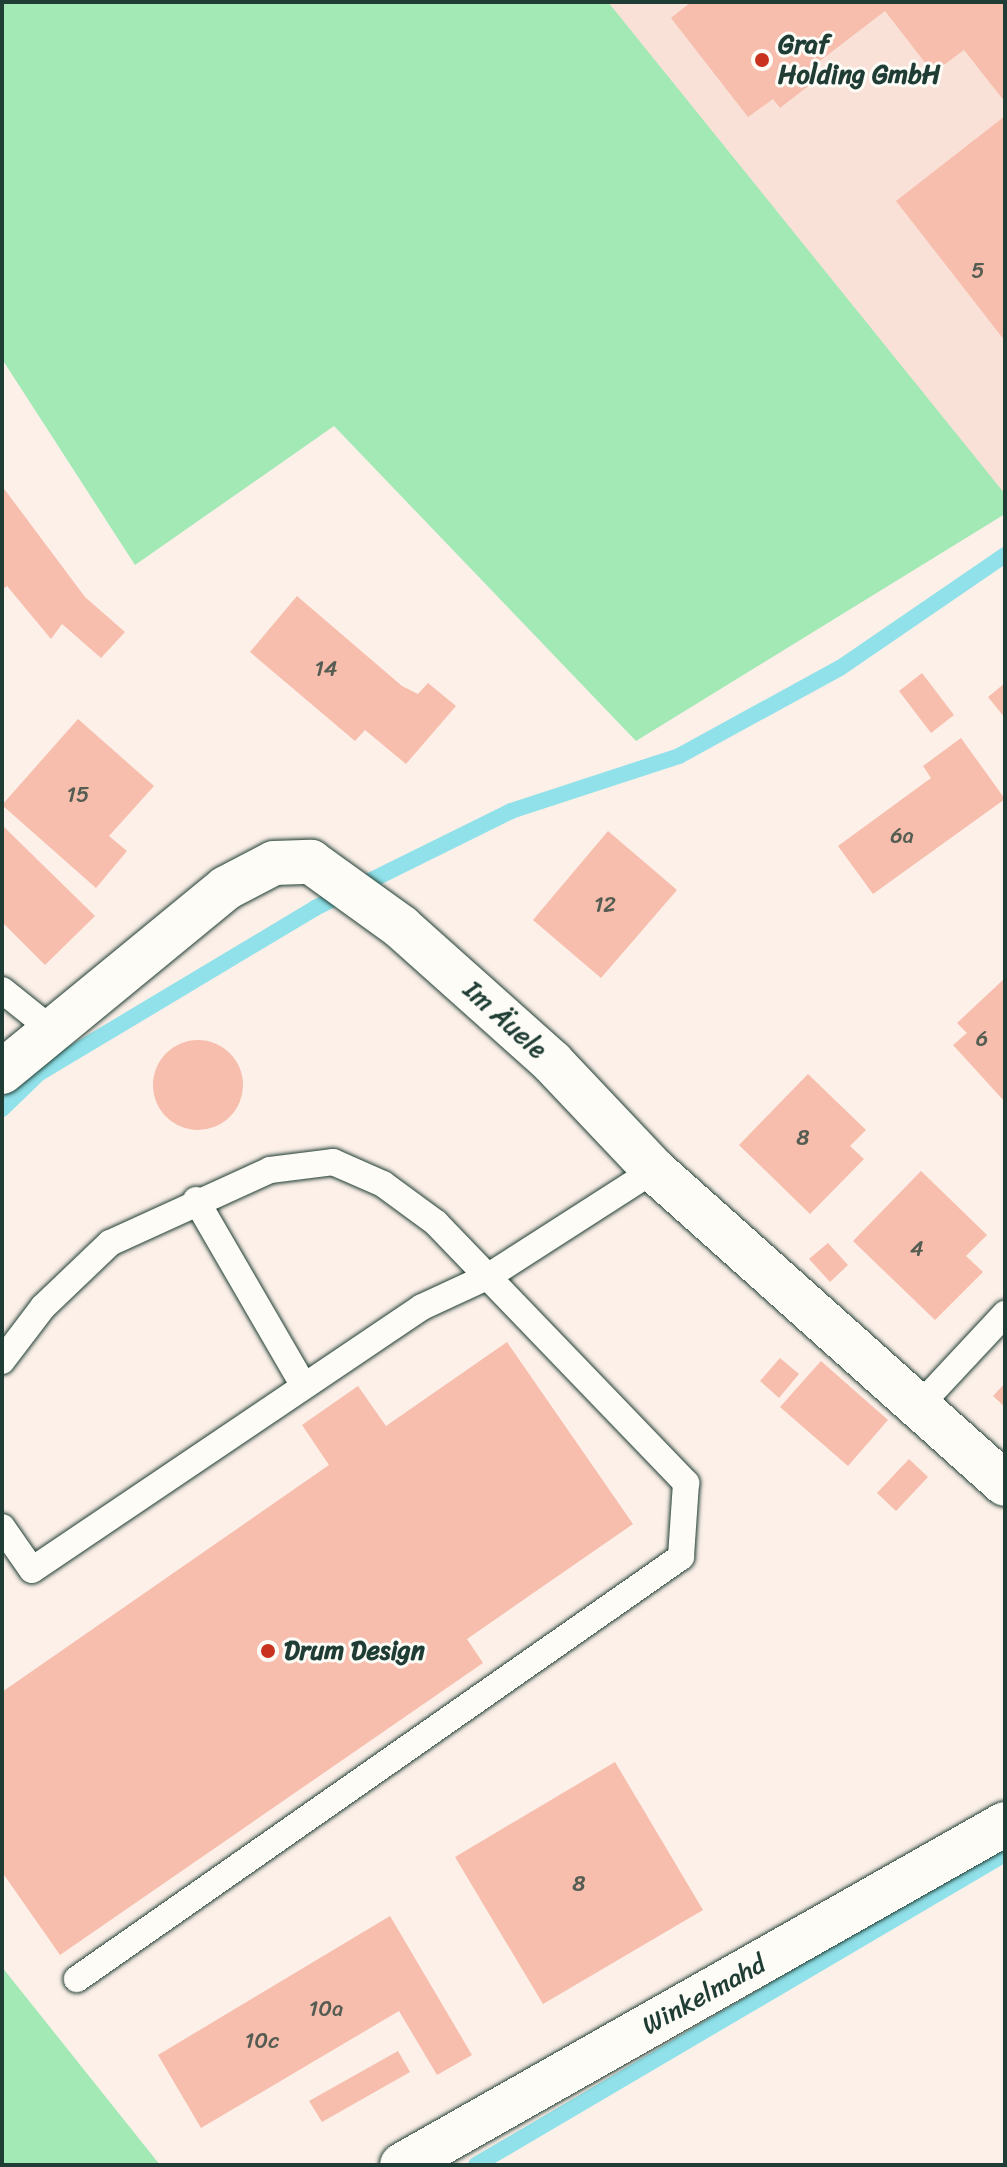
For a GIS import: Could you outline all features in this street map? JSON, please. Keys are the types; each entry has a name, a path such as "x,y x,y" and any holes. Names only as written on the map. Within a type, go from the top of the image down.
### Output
{"street":[{"name":"Im Äuele","path":"2,1072 226,888 274,863 311,862 401,927 552,1062 654,1170 1005,1484"},
{"name":"Winkelmahd","path":"402,2165 1005,1824"}],"lane":[{"path":"2,990 52,1030"},
{"path":"2,1361 43,1307 110,1243 196,1200 270,1170 333,1162 383,1184 489,1276 686,1483 681,1557 77,1979"},
{"path":"2,1527 32,1570 422,1307 489,1276 654,1170"},
{"path":"196,1200 304,1386"},
{"path":"920,1405 1005,1314"}],"shaded area":[{"path":"600,2 1005,2 1005,495"}],"green space":[{"path":"2,2 608,2 1005,494 1005,514 636,741 334,426 135,565 2,359"},
{"path":"2,1967 160,2165 2,2165"}],"building":[{"name":"Graf Holding GmbH","path":"691,2 1005,2 1005,102 964,50 933,73 885,11 808,70 816,80 780,108 773,99 748,117 671,18"},
{"name":"Graf Holding GmbH","path":"1005,116 1005,341 896,201"},
{"path":"2,486 85,597 125,632 101,658 62,624 51,639 7,586 2,590"},
{"path":"297,596 402,686 418,694 428,683 456,706 406,764 365,730 355,741 250,652"},
{"path":"922,673 954,715 931,733 899,691"},
{"path":"1005,683 1005,718 988,697"},
{"path":"78,719 154,786 109,836 127,851 96,888 2,805"},
{"path":"961,738 1005,799 873,894 838,846 931,778 923,766"},
{"path":"2,825 95,916 45,965 2,922"},
{"path":"608,831 677,890 601,978 533,920"},
{"path":"1005,978 1005,1102 953,1045 967,1033 957,1023"},
{"path":"198,1040 215,1043 230,1053 240,1068 243,1085 240,1102 230,1117 215,1127 198,1130 181,1127 166,1117 156,1102 153,1085 156,1068 166,1053 181,1043"},
{"path":"808,1074 866,1130 850,1146 864,1159 810,1214 739,1145"},
{"path":"921,1171 987,1235 966,1256 983,1272 935,1320 853,1241"},
{"path":"828,1243 848,1265 830,1282 809,1259"},
{"name":"Drum Design","path":"507,1342 633,1524 467,1639 483,1663 60,1955 2,1872 2,1692 329,1465 302,1425 358,1386 386,1426"},
{"path":"780,1358 799,1374 779,1398 760,1381"},
{"path":"821,1361 888,1420 848,1466 780,1407"},
{"path":"1005,1383 1005,1407 993,1396"},
{"path":"909,1459 928,1477 896,1511 877,1493"},
{"path":"615,1762 703,1910 543,2004 455,1857"},
{"path":"390,1916 472,2055 437,2075 399,2011 201,2128 158,2055"},
{"path":"398,2051 410,2072 322,2122 309,2101"}],"waterway":[{"path":"2,1109 38,1074 315,908 511,811 679,756 840,668 1005,555"},
{"path":"476,2165 1005,1854"}],"place":[{"name":"Graf Holding GmbH","path":"762,60"},
{"name":"Drum Design","path":"268,1651"}]}
